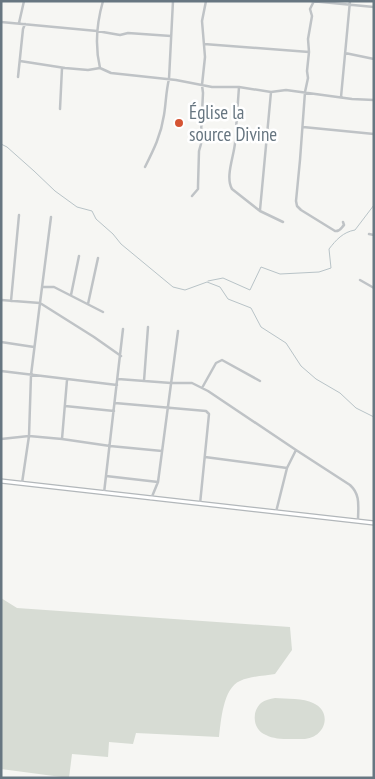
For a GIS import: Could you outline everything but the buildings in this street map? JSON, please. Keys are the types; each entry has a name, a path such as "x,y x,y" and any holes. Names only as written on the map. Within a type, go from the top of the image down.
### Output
{"street":[{"path":"19,23 24,1"},
{"path":"100,68 97,31 103,1"},
{"path":"145,167 157,144 164,115 166,89 169,79 174,1"},
{"path":"192,196 198,188 204,93 202,85 205,57 202,21 206,1"},
{"path":"343,222 344,225 340,230 338,232 335,231 308,215 297,206 296,201 305,92 308,78 308,39 312,16 310,9 313,1 350,3 374,7"},
{"path":"341,97 350,3"},
{"path":"1,22 120,35 128,33 171,36"},
{"path":"18,77 25,24"},
{"path":"204,44 309,52"},
{"path":"345,53 374,59"},
{"path":"20,61 62,68 88,70 100,68 111,73 169,79 202,85 239,87 271,92 286,90 374,100"},
{"path":"60,109 62,68"},
{"path":"239,87 235,149 232,157 229,185 260,211 282,222"},
{"path":"260,211 271,92"},
{"path":"303,127 374,134"},
{"path":"11,301 19,215"},
{"path":"22,483 29,436 34,347 51,217"},
{"path":"369,234 374,235"},
{"path":"70,295 79,256"},
{"path":"88,304 98,258"},
{"path":"360,280 374,288"},
{"path":"42,287 54,287 103,312"},
{"path":"1,300 40,304 121,356"},
{"path":"144,381 148,327"},
{"path":"104,493 123,329"},
{"path":"152,499 158,482 178,331"},
{"path":"1,342 34,347"},
{"path":"202,388 216,363 220,360 260,381"},
{"path":"1,371 117,385"},
{"path":"118,379 192,383 202,388 353,488 358,497 358,521"},
{"path":"62,439 67,380"},
{"path":"115,403 206,411 209,414 200,504"},
{"path":"65,406 114,411"},
{"path":"1,439 29,436 162,451"},
{"path":"276,512 287,468 296,450"},
{"path":"205,457 287,468"},
{"path":"106,476 158,482"},
{"path":"1,481 374,523"}],"shaded area":[{"path":"1,598 17,608 290,627 292,650 275,674 249,678 234,685 226,698 219,737 136,733 133,744 109,742 108,757 72,754 69,778 1,769"},
{"path":"275,698 305,700 319,707 325,719 321,731 309,738 300,739 270,737 262,733 256,725 256,711 261,703"}],"waterway":[{"path":"1,144 7,147 55,191 77,207 92,211 96,219 121,244 173,287 185,290 207,282 220,287 228,299 251,308 261,327 286,343 301,366 316,379 340,393 356,408 374,417"},
{"path":"208,281 223,278 250,290 261,267 280,274 319,272 331,268 329,249 343,235 355,230 374,205"}],"place":[{"name":"Église la source Divine","path":"179,123"}]}
